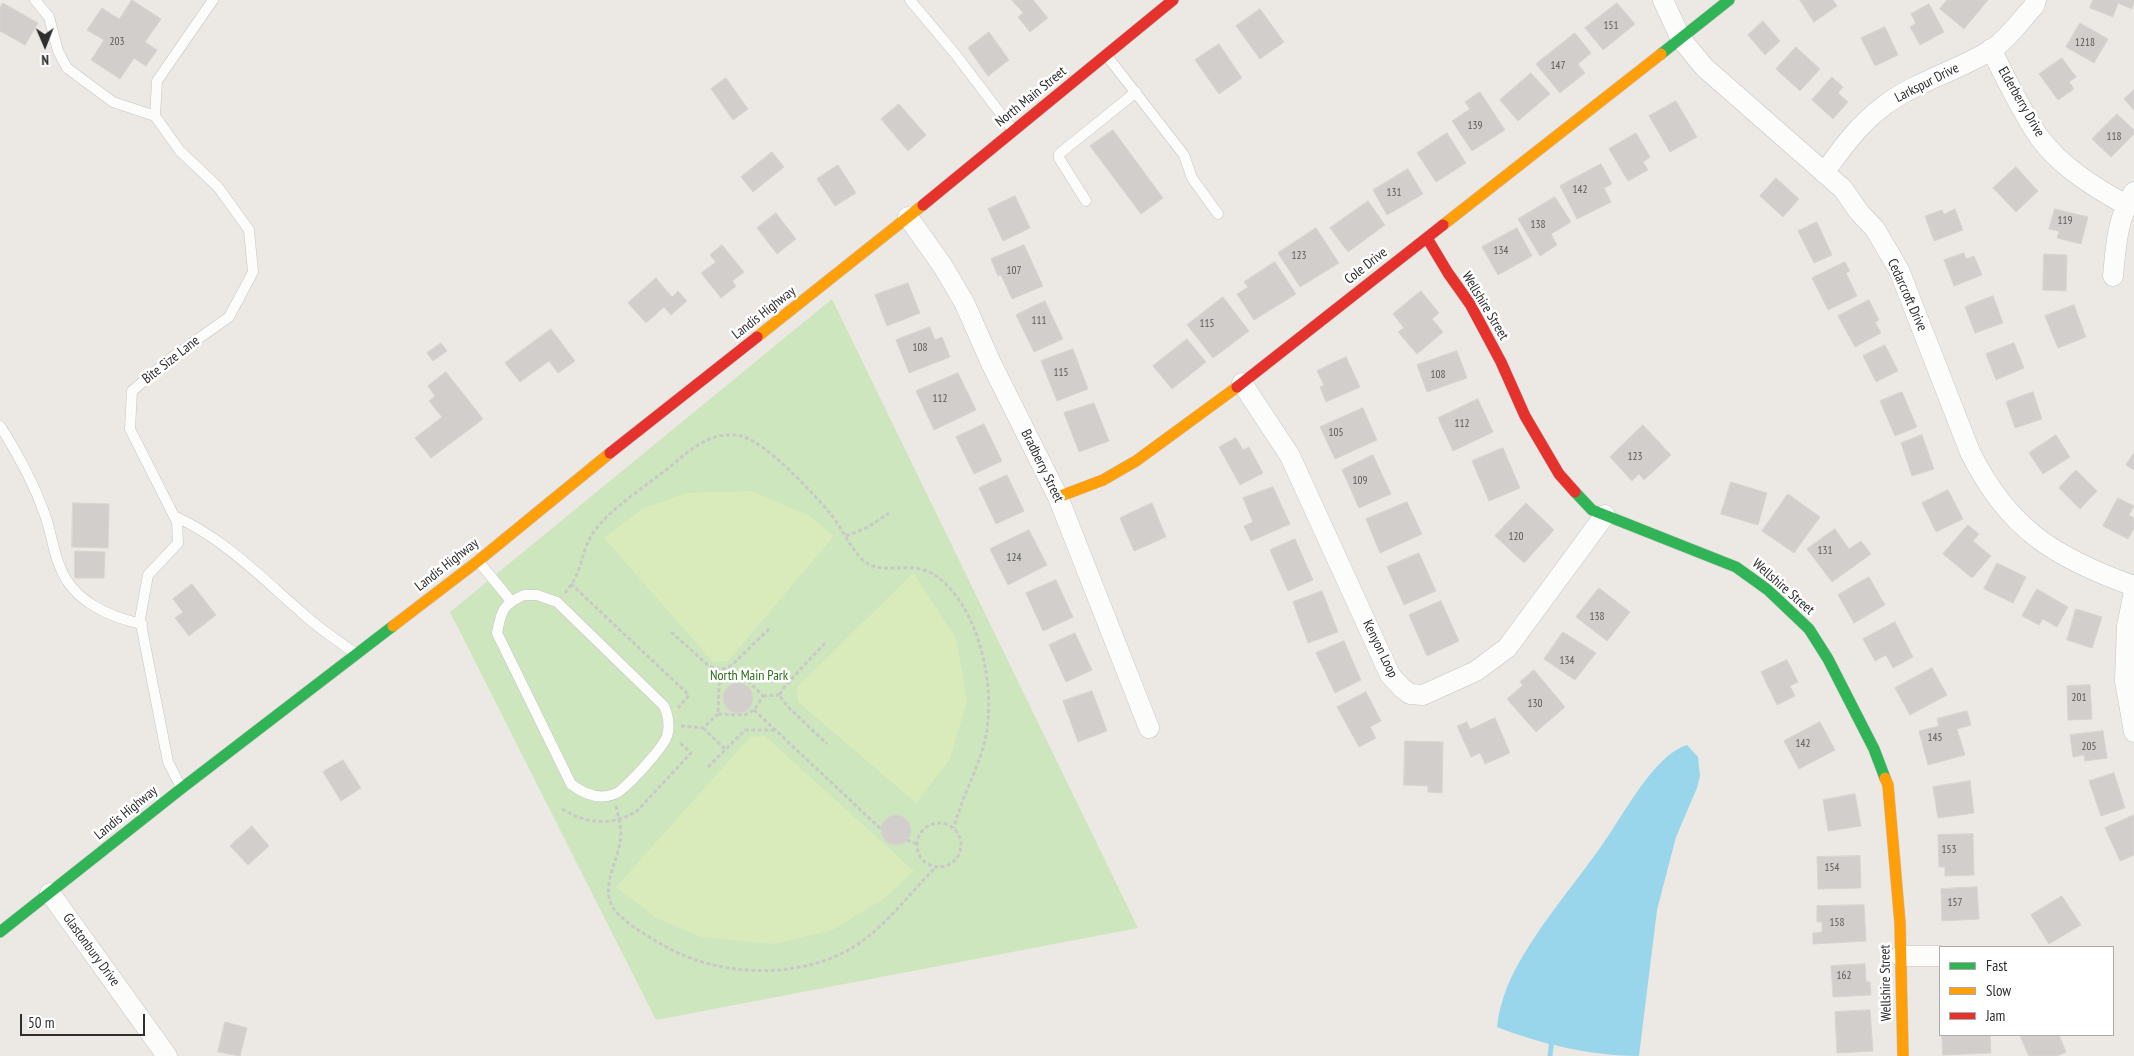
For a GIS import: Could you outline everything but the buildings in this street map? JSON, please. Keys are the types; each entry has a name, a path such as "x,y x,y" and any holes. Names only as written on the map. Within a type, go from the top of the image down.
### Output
{"street":[{"name":"North Main Street","path":"908,217 1173,0"},
{"name":"Cedarcroft Drive","path":"1663,0 1681,39 1704,67 1843,190 1859,212 1875,229 1899,270 1970,452 1992,491 2016,520 2047,546 2081,565 2134,586"},
{"name":"Cole Drive","path":"1058,497 1103,480 1136,461 1242,382 1427,238 1728,0"},
{"name":"Larkspur Drive","path":"1824,173 1847,140 1885,104 1991,49 2002,41 2034,6 2036,0"},
{"name":"Elderberry Drive","path":"1991,49 2018,104 2040,138 2068,167 2100,191 2130,199"},
{"path":"2113,276 2119,224 2130,199"},
{"name":"Bradberry Street","path":"908,217 942,265 964,302 991,363 1058,497 1149,728"},
{"name":"Landis Highway","path":"0,932 182,788 478,561 682,395 793,310 908,217"},
{"name":"Wellshire Street","path":"1427,238 1448,273 1470,304 1501,362 1526,416 1559,474 1592,510 1736,567 1768,590 1808,629 1828,659 1874,749 1888,785 1895,858 1903,1056"},
{"name":"Kenyon Loop","path":"1242,382 1290,456 1390,674 1410,694 1423,695 1461,679 1476,671 1507,648 1605,515"},
{"path":"2134,592 2127,626 2125,681 2134,732"},
{"name":"Glastonbury Drive","path":"50,893 168,1056"},
{"path":"1900,956 1939,956"}],"lane":[{"path":"35,0 49,18 58,51 66,68 113,102 155,116 157,81 213,0"},
{"path":"910,0 956,55 1014,130"},
{"path":"1106,55 1184,156 1192,178 1218,214"},
{"path":"1086,201 1059,158 1059,154 1136,92"},
{"name":"Bite Size Lane","path":"155,116 180,150 218,187 249,230 253,272 230,317 172,358 132,391 130,429 177,522 178,543 148,575 140,619 168,762 182,788"},
{"path":"0,426 33,485 46,517 60,568 68,581 82,596 101,611 118,619 142,624"},
{"path":"174,516 197,526 245,562 326,633 356,654"},
{"path":"478,561 511,601"},
{"path":"524,595 537,595 557,602 664,706 668,715 667,735 661,747 620,791 613,794 604,796 593,795 582,792 571,784 497,633 502,611 511,601 524,595"}],"path":[{"path":"557,602 574,580 582,553 593,533 606,517 701,442 720,436 740,435 778,460 830,513 860,558 878,569 922,568 937,576 950,588 971,620 986,667 989,687 989,714 985,741 954,828"},
{"path":"846,536 868,527 889,513"},
{"path":"571,584 689,695 678,706 678,712"},
{"path":"671,632 709,666 721,670 732,665 770,628"},
{"path":"779,695 786,684 825,643"},
{"path":"721,670 724,678"},
{"path":"703,728 718,714 719,685 724,678 743,676 763,696 779,695"},
{"path":"779,695 788,707 827,744"},
{"path":"718,714 745,715 754,710 763,696"},
{"path":"754,710 882,830"},
{"path":"562,808 577,818 600,822 619,819 638,810 691,753 679,742 681,726 679,718"},
{"path":"681,726 703,728 726,750"},
{"path":"708,767 745,730 775,730"},
{"path":"613,794 621,835 608,887 609,898 614,910 667,948 702,963 742,971 774,970 828,960 860,942 894,914 936,868"},
{"path":"936,823 946,824 954,828 961,840 960,855 946,867 936,868 927,864 921,858 917,850 917,844 921,832 928,826 936,823"},
{"path":"907,840 917,844"}],"green space":[{"name":"North Main Park","path":"832,299 1138,928 656,1020 450,612"},
{"path":"751,491 808,515 834,536 728,661 713,662 604,538 642,509 687,493"},
{"path":"913,573 956,638 967,701 950,759 916,803 798,702 797,687"},
{"path":"765,736 914,871 885,898 832,930 774,944 701,937 655,917 616,887 750,737"}],"water":[{"path":"1687,745 1698,757 1700,776 1697,788 1676,837 1657,910 1639,1056 1603,1054 1566,1048 1531,1039 1497,1027 1509,982 1531,942 1600,848 1650,775 1674,751"}],"waterway":[{"path":"1550,1056 1552,1039"}],"traffic: fast":[{"path":"1661,54 1729,0"},
{"path":"1575,492 1592,510 1736,567 1768,590 1809,629 1828,659 1874,749 1885,778"},
{"path":"0,932 182,788 393,626"}],"traffic: slow":[{"path":"1443,225 1661,54"},
{"path":"757,337 923,205"},
{"path":"1058,497 1103,480 1136,461 1237,387"},
{"path":"393,626 478,561 610,453"},
{"path":"1885,778 1888,785 1900,923 1903,1056"}],"traffic: jam":[{"path":"923,205 1173,0"},
{"path":"1237,387 1443,225"},
{"path":"1427,238 1448,273 1470,304 1501,362 1525,416 1559,474 1575,492"},
{"path":"610,453 757,337"}]}
